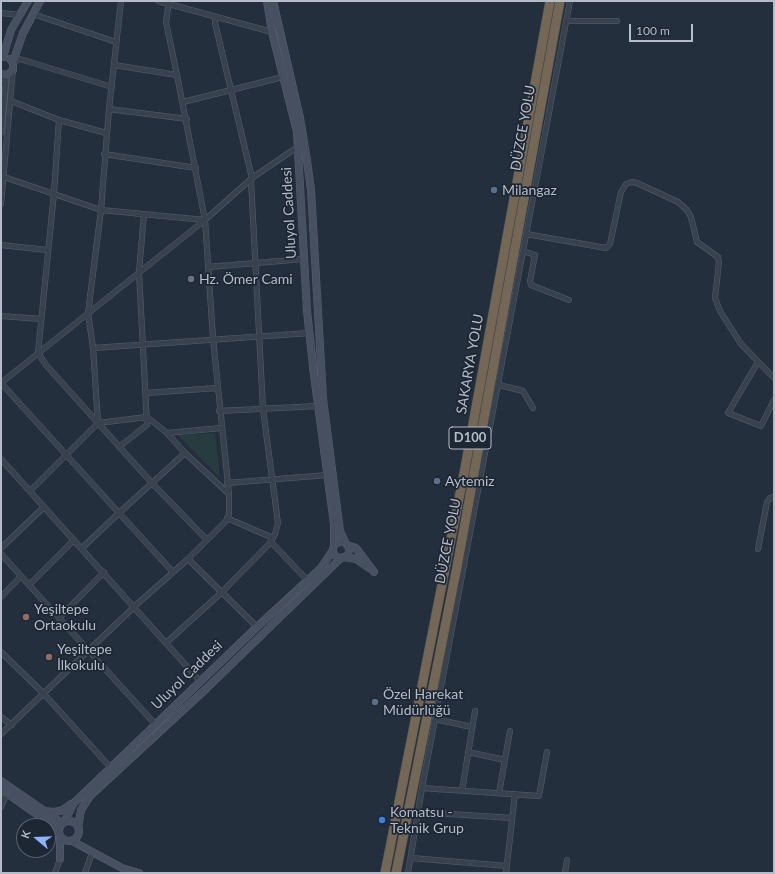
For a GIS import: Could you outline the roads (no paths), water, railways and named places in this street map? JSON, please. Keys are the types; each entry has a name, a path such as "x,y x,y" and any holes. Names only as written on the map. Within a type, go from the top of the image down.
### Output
{"highway":[{"name":"SAKARYA YOLU","path":"384,873 464,475 550,1"},
{"name":"DÜZCE YOLU","path":"396,873 457,567 560,1"}],"main road":[{"path":"13,64 9,58 2,58 11,30 28,1"},
{"path":"1,75 9,74 20,39 40,1"},
{"name":"Uluyol Caddesi","path":"63,823 68,812 78,799 200,680 308,581 321,568 334,547 334,524 318,406 310,332 299,180 299,146 297,132 272,32 267,1"},
{"name":"Uluyol Caddesi","path":"273,1 302,137 311,190 323,399 339,523 346,543"},
{"path":"338,542 346,543 356,548 374,572 356,559 335,555 334,547 338,542"},
{"path":"343,557 349,552 346,543"},
{"name":"Uluyol Caddesi","path":"78,831 81,810 90,796 207,688 343,557"},
{"path":"1,781 39,809 63,823"},
{"path":"4,791 49,823 65,841 71,841 121,871 139,873"},
{"path":"39,809 55,812 63,810 78,799"},
{"path":"60,859 59,827 63,823 71,821 103,859"},
{"path":"60,859 78,831"}],"street":[{"path":"98,423 93,348 88,313 101,210 104,154 120,1"},
{"path":"158,1 169,2 215,17 272,32"},
{"path":"408,873 422,788 570,1"},
{"path":"1,734 135,606 207,540 229,514 228,483 221,428 213,338 205,220 187,119 166,22 169,2"},
{"path":"1,13 20,14"},
{"path":"32,14 116,42"},
{"path":"167,642 222,592 272,540 278,523 263,409 251,179 215,23 215,17"},
{"path":"567,21 617,21"},
{"path":"1,204 12,101 13,64 20,59 112,87"},
{"path":"114,65 177,75"},
{"path":"1,75 6,81 1,133"},
{"path":"183,102 283,77"},
{"path":"12,101 59,120 106,133"},
{"path":"109,109 187,119"},
{"path":"59,120 54,193 47,250 38,354 119,447 207,540"},
{"path":"173,572 1,383 205,220 251,179 299,146 302,137"},
{"path":"104,154 196,168"},
{"path":"4,177 101,210 205,220"},
{"path":"526,234 606,248 610,244 621,192 626,184 632,182 637,183 678,202 687,210 691,217 697,242 718,257 720,262 715,298 720,311 741,344 774,378"},
{"path":"119,447 147,425 139,272 144,214"},
{"path":"1,246 47,250"},
{"path":"524,251 535,254 530,281 531,286 569,300"},
{"path":"208,267 304,259"},
{"path":"1,316 42,319"},
{"path":"93,348 310,332"},
{"path":"758,362 728,413 760,426 774,400"},
{"path":"499,385 523,391 533,408"},
{"path":"146,393 218,388"},
{"path":"220,410 318,406"},
{"path":"30,491 98,423 147,417 167,432 185,453 229,494"},
{"path":"167,432 221,428"},
{"path":"82,548 151,482 185,453"},
{"path":"1,459 135,606 200,680"},
{"path":"228,483 328,475"},
{"path":"758,549 767,502 770,498 774,497"},
{"path":"1,548 44,507"},
{"path":"227,518 272,540 308,581"},
{"path":"29,585 74,540"},
{"path":"1,554 155,724"},
{"path":"188,558 257,627"},
{"path":"59,618 104,572"},
{"path":"1,597 21,576"},
{"path":"1,652 44,694 111,768"},
{"path":"462,791 475,711"},
{"path":"1,717 12,725"},
{"path":"435,719 472,726"},
{"path":"499,793 510,731"},
{"path":"468,752 505,760"},
{"path":"422,788 539,796 547,752"},
{"path":"1,807 4,791"},
{"path":"506,873 515,794"},
{"path":"418,812 512,818"},
{"path":"85,873 92,853"},
{"path":"411,858 507,866"},
{"path":"55,873 60,859"},
{"path":"565,873 567,860"}],"place":[{"name":"Milangaz","path":"494,190"},
{"name":"Hz. Ömer Cami","path":"191,279"},
{"name":"Aytemiz","path":"437,481"},
{"name":"Yeşiltepe Ortaokulu","path":"26,617"},
{"name":"Yeşiltepe İlkokulu","path":"49,657"},
{"name":"Özel Harekat Müdürlüğü","path":"375,702"},
{"name":"Komatsu - Teknik Grup","path":"382,820"}]}
